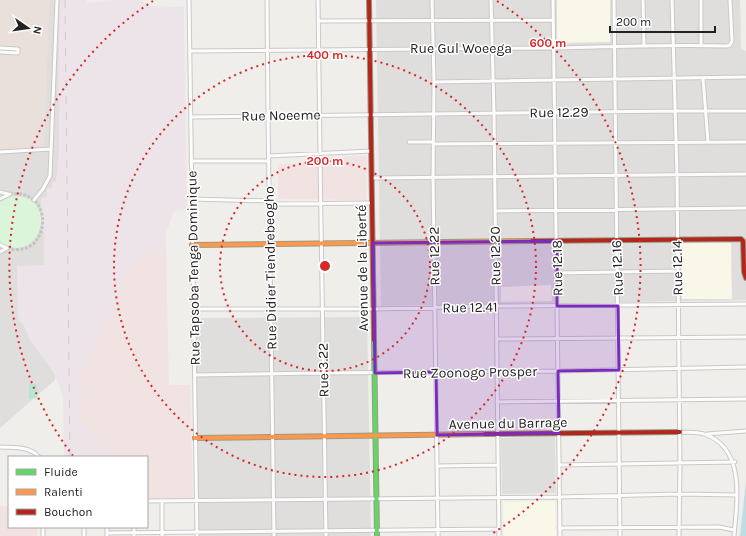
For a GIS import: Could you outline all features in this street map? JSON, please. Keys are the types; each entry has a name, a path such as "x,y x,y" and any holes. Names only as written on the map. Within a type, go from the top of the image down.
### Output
{"street":[{"path":"34,200 43,189 50,176 57,0"},
{"name":"Rue Tapsoba Tenga Dominique","path":"189,0 196,535"},
{"name":"Rue Didier Tiendrebeogho","path":"267,0 274,534"},
{"path":"318,0 320,153"},
{"name":"Avenue de la Liberté","path":"369,0 377,536"},
{"name":"Rue 12.22","path":"432,0 438,536"},
{"name":"Rue 12.20","path":"491,0 495,177 499,536"},
{"name":"Rue 12.18","path":"553,0 560,536"},
{"name":"Rue 12.16","path":"614,0 614,79 616,112 615,209 618,272 618,433 620,536"},
{"path":"643,0 644,46"},
{"name":"Rue 12.14","path":"672,0 677,174 678,368 680,400 679,536"},
{"path":"701,0 701,45"},
{"name":"Rue Gul Woeega","path":"190,51 318,51 701,45 727,46 731,43 730,0"},
{"path":"319,21 553,20"},
{"path":"0,48 18,49 18,53 0,52"},
{"path":"434,82 745,77"},
{"path":"703,78 708,142"},
{"name":"Rue 12.29","path":"371,114 746,111"},
{"name":"Rue Noeeme","path":"191,117 371,114"},
{"path":"409,142 554,144 746,142"},
{"path":"0,152 51,149"},
{"path":"269,156 371,151"},
{"name":"Rue 3.22","path":"320,160 326,536"},
{"path":"191,161 269,161"},
{"path":"372,178 746,174"},
{"path":"0,192 10,194 0,199"},
{"path":"192,199 321,204 372,202"},
{"path":"495,210 746,208"},
{"path":"192,245 742,239 744,248 744,272 746,278"},
{"path":"0,245 7,248 0,252"},
{"path":"557,273 677,271"},
{"name":"Rue 12.41","path":"194,309 271,310 746,304"},
{"path":"497,339 746,337"},
{"name":"Rue Zoonogo Prosper","path":"194,375 558,371 746,367"},
{"path":"497,402 746,399"},
{"path":"705,434 746,430"},
{"name":"Avenue du Barrage","path":"195,438 697,432 705,434 723,445 735,462 738,478 734,536"},
{"path":"0,447 29,449 38,456"},
{"path":"559,465 735,462"},
{"path":"437,466 498,465"},
{"path":"148,501 196,502 680,494 737,495"},
{"path":"162,501 162,534"},
{"path":"559,528 680,526 719,527 734,530"},
{"path":"107,535 274,534 326,531 498,529"}],"highlighted area":[{"path":"557,241 557,306 618,306 619,370 558,371 559,433 437,435 436,372 375,373 373,243"}],"shaded area":[{"path":"0,0 68,0 55,380 0,428"},
{"path":"0,0 50,0 44,147 0,150"},
{"path":"60,0 87,0 87,3 112,0 139,0 152,6 184,7 187,210 174,211 166,233 166,247 132,263 75,383 84,394 79,419 109,456 64,456 63,399 61,390 53,372 30,340 22,322 20,323 18,316 17,266 44,265 44,232 42,231 41,198 47,197 47,188 52,188 52,182 56,181 59,155 60,103 58,102"},
{"path":"376,0 740,0 741,49 746,51 746,300 381,306"},
{"path":"557,0 610,0 610,42 557,43"},
{"path":"367,156 366,200 278,199 278,164 315,163 315,157"},
{"path":"681,243 731,243 732,299 682,299"},
{"path":"166,247 169,385 190,385 193,499 148,498 148,456 109,456 79,419 75,383 132,263"},
{"path":"551,285 552,301 501,302 501,287"},
{"path":"367,317 371,536 198,536 195,318"},
{"path":"555,436 556,493 502,494 501,438"},
{"path":"555,501 556,536 504,536 503,502"},
{"path":"0,506 8,506 8,528 37,528 37,536 0,536"}],"green space":[{"path":"15,196 29,199 38,207 41,218 39,230 34,240 25,246 13,248 0,242 0,201 8,197"},
{"path":"29,384 37,384 37,398 29,399"}],"water":[{"path":"746,481 746,536 740,536"}],"tunnel":[{"path":"7,248 22,249 33,244 40,235 43,224 41,212 36,202 25,195 10,194"}],"railway":[{"path":"65,0 70,456"}],"traffic: fast":[{"path":"374,340 377,536"}],"traffic: slow":[{"path":"192,245 532,241"},
{"path":"195,438 485,434"}],"traffic: jam":[{"path":"369,0 374,340"},
{"path":"532,241 741,239 743,241 744,272 746,278"},
{"path":"485,434 680,432"}]}
